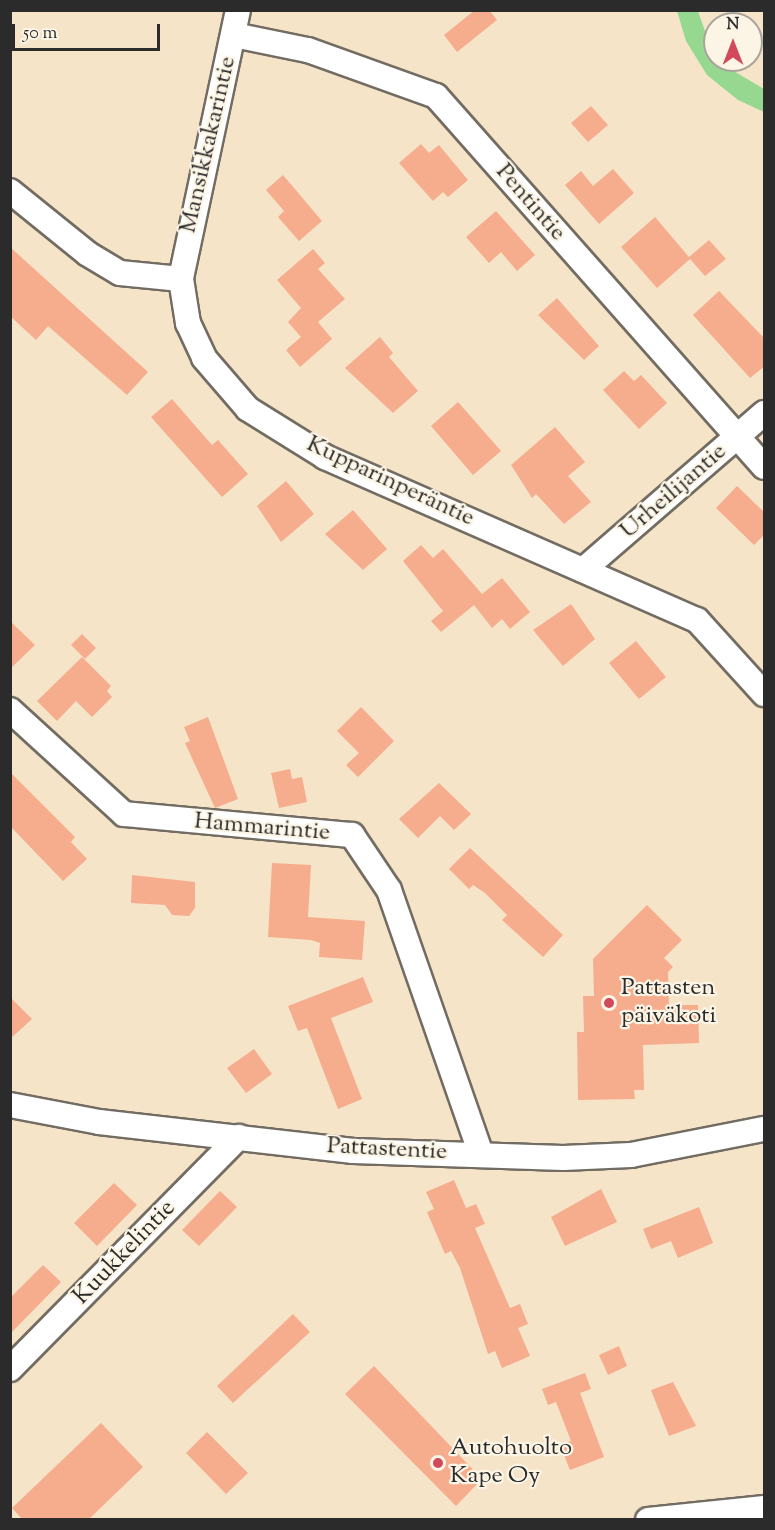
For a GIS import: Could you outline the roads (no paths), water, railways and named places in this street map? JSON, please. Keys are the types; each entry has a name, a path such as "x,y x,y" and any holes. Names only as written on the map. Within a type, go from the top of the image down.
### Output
{"street":[{"name":"Mansikkakarintie","path":"181,279 238,10"},
{"name":"Pentintie","path":"234,35 308,50 436,96 765,467"},
{"path":"10,191 88,254 120,273 181,279"},
{"name":"Kupparinperäntie","path":"181,279 188,323 204,358 248,409 325,457 697,620 765,694"},
{"name":"Urheilijantie","path":"583,570 765,413"},
{"name":"Hammarintie","path":"10,710 124,814 352,835 389,890 481,1154"},
{"name":"Pattastentie","path":"10,1105 99,1122 353,1151 631,1155 765,1129"},
{"name":"Kuukkelintie","path":"10,1369 239,1137"},
{"path":"648,1520 765,1508"}],"place":[{"name":"Pattasten päiväkoti","path":"609,1003"},
{"name":"Autohuolto Kape Oy","path":"438,1463"}]}
